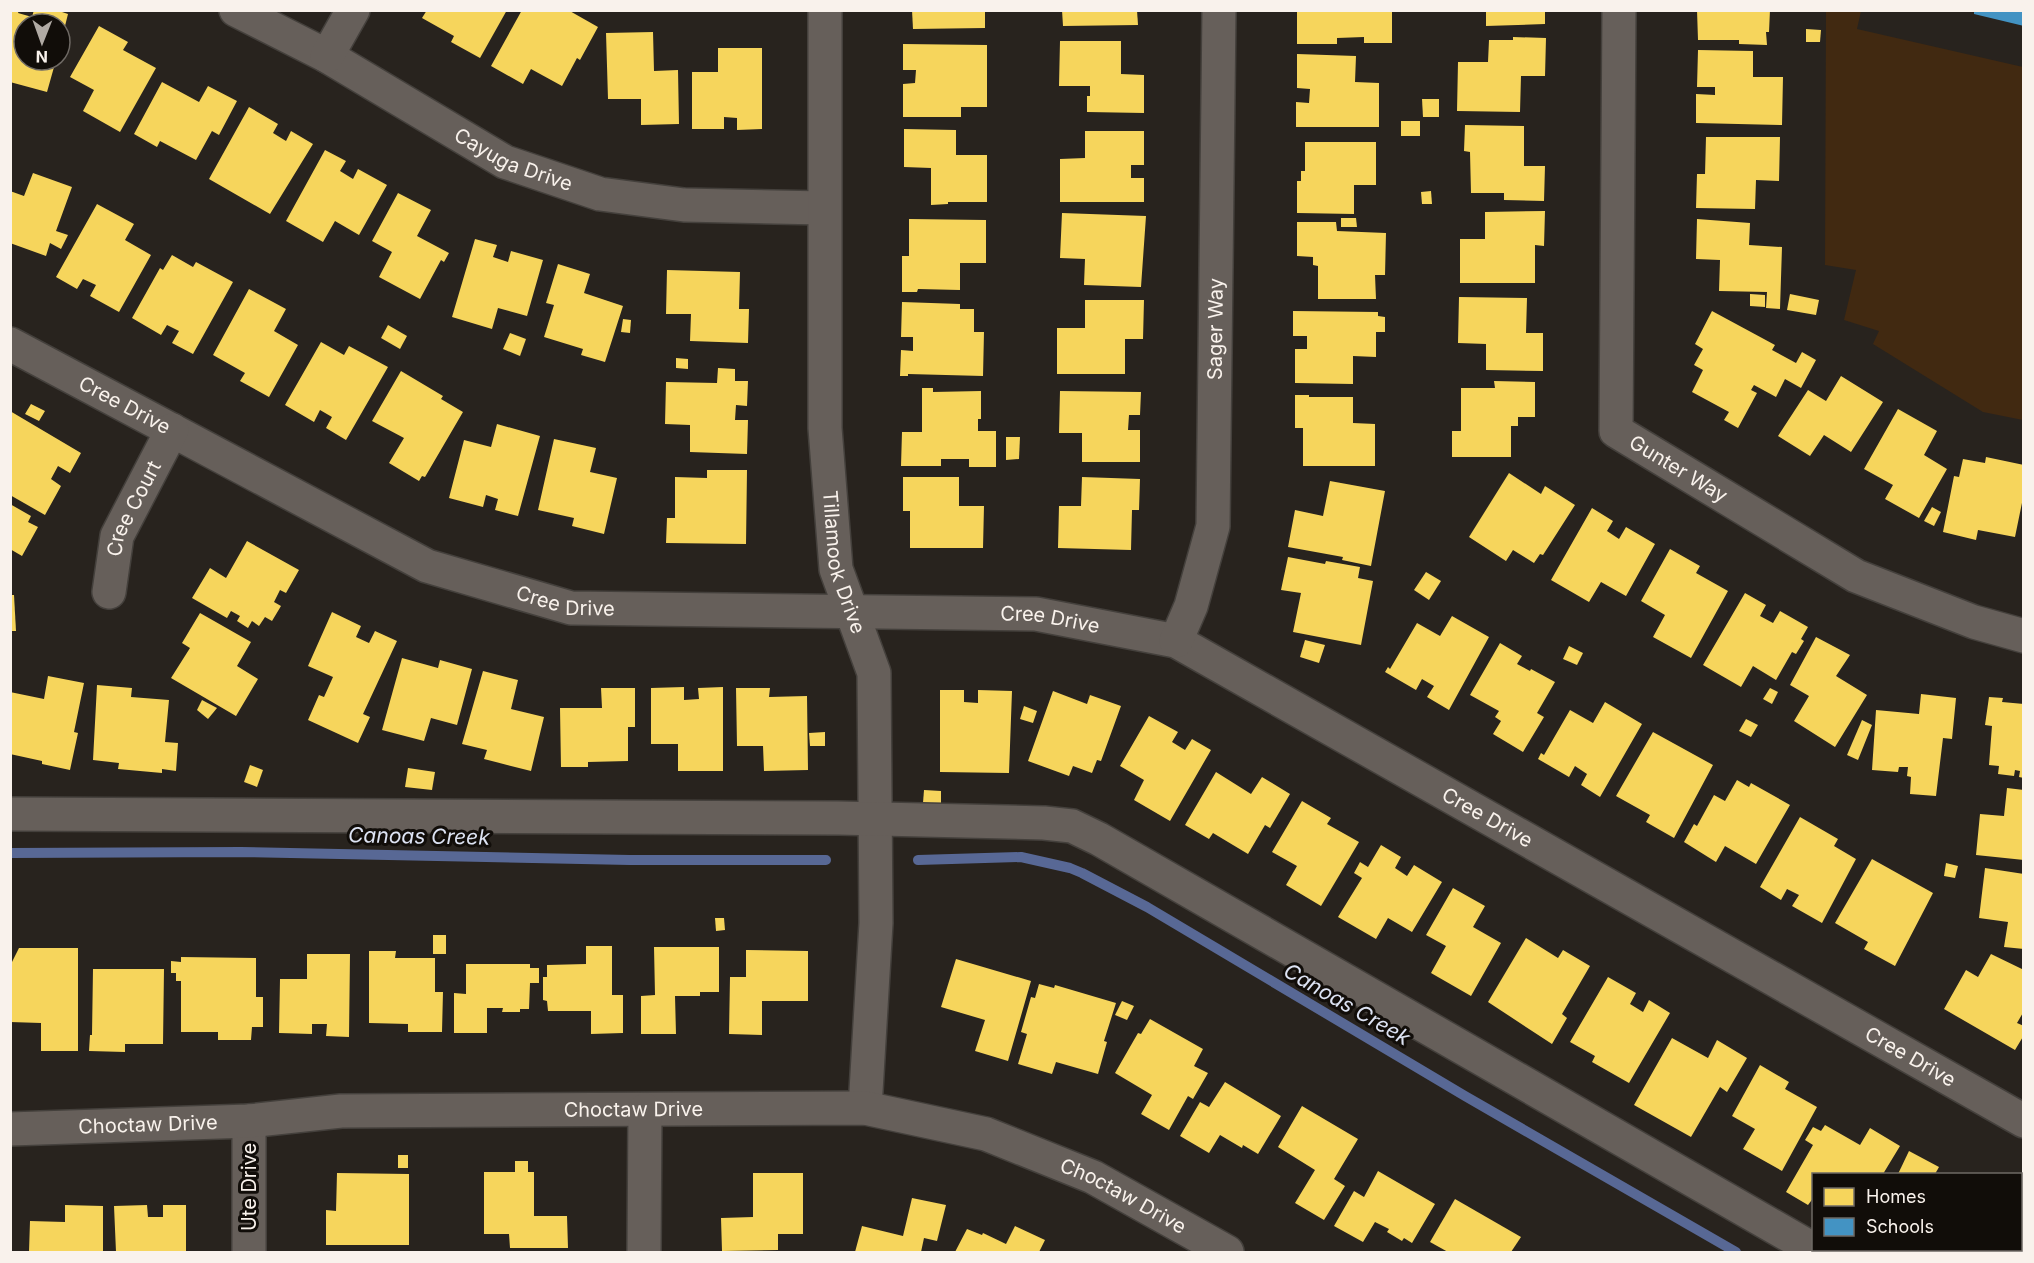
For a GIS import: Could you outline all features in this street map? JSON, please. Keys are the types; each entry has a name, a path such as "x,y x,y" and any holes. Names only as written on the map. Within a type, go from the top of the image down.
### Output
{"street":[{"name":"Cayuga Drive","path":"236,10 327,56 505,162 600,194 684,205 824,208"},
{"path":"327,56 353,10"},
{"name":"Tillamook Drive","path":"825,10 825,428 836,569 873,673 876,923 865,1108"},
{"name":"Sager Way","path":"1176,641 1191,606 1214,526 1220,10"},
{"name":"Gunter Way","path":"1619,10 1616,431 1856,576 1974,622 2024,636"},
{"name":"Cree Drive","path":"10,344 427,566 571,608 1036,614 1176,641 2024,1121"},
{"name":"Cree Court","path":"109,592 117,536 172,430"},
{"path":"10,814 875,819 1044,823 1072,826 1099,839 1812,1249"},
{"name":"Choctaw Drive","path":"10,1129 249,1121 341,1111 865,1108 986,1134 1093,1177 1221,1251"},
{"path":"644,1252 645,1110"},
{"name":"Ute Drive","path":"249,1121 249,1252"}],"shaded area":[{"path":"1826,11 1861,11 1857,29 2023,67 2023,420 1983,412 1873,344 1879,331 1844,320 1856,270 1825,265"}],"building: Homes":[{"path":"10,10 19,10 12,12 12,72 53,72 47,92 10,82"},
{"path":"34,10 62,12 33,12"},
{"path":"427,10 507,10 480,58 451,42 454,36 422,18"},
{"path":"522,10 568,10 598,27 580,60 577,58 562,86 531,69 523,84 491,66"},
{"path":"912,10 985,10 985,28 913,29"},
{"path":"1062,10 1137,10 1138,25 1063,26"},
{"path":"1297,10 1392,10 1392,43 1364,43 1364,37 1337,38 1337,44 1297,44"},
{"path":"1486,10 1545,10 1545,24 1486,26"},
{"path":"1697,10 1770,10 1769,32 1766,32 1767,45 1739,44 1739,40 1698,40"},
{"path":"99,26 128,42 123,50 156,68 120,132 83,111 94,90 70,77"},
{"path":"1806,29 1821,30 1820,42 1806,42"},
{"path":"653,32 654,71 678,70 679,124 641,125 641,99 608,99 606,33"},
{"path":"1513,37 1546,38 1545,76 1521,76 1520,112 1457,111 1458,62 1488,62 1489,40 1513,40"},
{"path":"1060,41 1121,41 1121,74 1144,75 1144,113 1087,112 1087,96 1090,96 1090,86 1059,86"},
{"path":"903,44 987,45 987,107 961,107 961,117 903,117 903,84 915,83 916,70 903,70"},
{"path":"718,48 762,48 762,129 737,130 737,118 724,117 724,129 692,129 692,72 718,72"},
{"path":"1698,50 1753,51 1753,77 1783,77 1782,125 1696,123 1696,94 1715,95 1715,87 1697,87"},
{"path":"1297,54 1356,56 1355,82 1379,83 1379,127 1296,127 1296,102 1309,103 1310,89 1297,88"},
{"path":"162,82 199,102 208,86 237,101 219,135 212,131 196,160 160,141 157,147 134,134"},
{"path":"1422,99 1439,99 1439,117 1423,117"},
{"path":"249,107 278,124 273,133 286,141 291,131 313,144 270,214 209,179"},
{"path":"1401,121 1420,121 1420,136 1401,136"},
{"path":"1465,125 1524,126 1524,166 1545,166 1544,201 1504,200 1504,193 1471,193 1470,152 1464,151"},
{"path":"904,129 956,130 956,155 987,155 987,202 948,202 948,204 931,205 931,168 904,167"},
{"path":"1085,131 1144,131 1144,165 1131,165 1131,178 1144,178 1144,202 1060,202 1060,159 1085,158"},
{"path":"1706,137 1780,137 1779,181 1756,180 1755,209 1696,208 1697,174 1705,174"},
{"path":"1305,142 1376,142 1376,185 1354,185 1354,214 1297,213 1297,181 1301,181 1301,171 1305,171"},
{"path":"325,150 346,161 340,171 353,179 358,169 387,185 359,235 335,221 323,242 286,221"},
{"path":"33,173 72,187 56,231 68,235 61,249 50,243 46,256 10,243 10,191 24,196"},
{"path":"1431,191 1432,204 1422,204 1421,192"},
{"path":"398,193 431,210 417,236 449,253 444,262 441,260 420,299 379,277 392,252 372,241"},
{"path":"97,204 134,224 125,240 151,255 119,312 90,296 96,285 83,279 77,289 56,277"},
{"path":"1545,211 1544,246 1535,245 1535,283 1460,283 1460,239 1485,239 1485,212"},
{"path":"1062,213 1146,216 1141,287 1084,285 1085,259 1060,258"},
{"path":"1341,218 1356,218 1357,227 1341,227"},
{"path":"909,219 986,220 986,263 960,263 960,290 918,289 917,292 902,292 902,256 909,256"},
{"path":"1697,219 1750,223 1749,245 1782,247 1780,309 1766,308 1767,292 1719,291 1720,260 1696,259"},
{"path":"1297,222 1336,222 1337,231 1386,233 1385,275 1375,275 1376,299 1318,299 1318,266 1313,265 1313,257 1297,256"},
{"path":"475,239 497,245 493,257 508,262 511,251 543,260 527,316 498,308 492,329 452,317"},
{"path":"172,255 193,267 196,262 233,282 193,354 172,343 179,331 167,325 161,335 132,318 160,268 163,270"},
{"path":"558,264 590,274 584,293 623,306 605,362 581,355 583,349 544,337 554,305 546,303"},
{"path":"667,270 740,272 739,309 749,309 748,343 690,341 691,314 666,314"},
{"path":"249,289 286,309 274,331 298,345 269,397 240,381 245,373 213,355"},
{"path":"1750,294 1765,295 1765,307 1750,306"},
{"path":"1790,294 1819,300 1816,315 1787,310"},
{"path":"1459,297 1527,298 1526,333 1543,333 1543,371 1486,370 1486,344 1458,343"},
{"path":"1085,300 1144,300 1143,339 1125,339 1125,374 1057,374 1057,328 1085,328"},
{"path":"902,302 960,304 960,309 974,309 974,332 984,332 983,376 908,374 908,376 900,376 901,350 913,351 913,337 901,337"},
{"path":"1293,311 1378,312 1378,316 1385,317 1385,332 1376,332 1376,357 1353,356 1353,384 1295,383 1295,349 1307,349 1307,336 1293,336"},
{"path":"1712,311 1775,345 1772,350 1796,363 1802,352 1816,360 1801,388 1785,379 1776,397 1754,385 1751,390 1757,393 1738,428 1724,420 1729,412 1692,392 1703,370 1694,365 1703,349 1695,344"},
{"path":"623,319 631,320 630,333 621,332"},
{"path":"388,325 407,336 400,349 381,338"},
{"path":"510,333 526,339 520,356 503,349"},
{"path":"321,342 344,355 349,346 388,367 346,440 326,428 332,417 320,410 314,422 285,405"},
{"path":"676,358 688,359 688,369 676,368"},
{"path":"718,368 735,369 735,381 748,381 747,406 736,405 735,420 748,420 747,454 690,452 690,425 665,424 666,382 717,383"},
{"path":"401,371 443,396 441,399 463,412 425,477 422,476 419,481 389,463 404,438 372,421"},
{"path":"1841,376 1883,402 1851,452 1824,435 1810,456 1778,436 1808,390 1826,401"},
{"path":"1494,381 1535,382 1535,417 1518,417 1518,426 1511,426 1511,457 1452,457 1452,431 1461,431 1461,388 1495,388"},
{"path":"922,388 933,388 933,392 981,391 981,419 978,419 978,431 996,431 996,467 969,467 969,459 941,459 941,466 901,466 902,432 922,432"},
{"path":"1060,391 1141,392 1140,415 1129,415 1128,430 1140,430 1140,462 1082,462 1082,433 1059,433"},
{"path":"1295,395 1353,397 1353,423 1375,424 1375,466 1303,466 1303,428 1295,428"},
{"path":"31,404 45,411 39,421 25,414"},
{"path":"1898,409 1937,431 1924,455 1947,469 1919,518 1885,499 1893,485 1864,469"},
{"path":"10,411 81,453 70,473 58,466 51,479 61,486 45,515 10,495"},
{"path":"497,424 540,436 518,516 495,510 498,499 486,495 483,507 449,498 464,440 491,447"},
{"path":"1006,437 1020,437 1019,459 1006,460"},
{"path":"554,439 596,448 590,472 617,478 604,534 572,526 574,518 538,510"},
{"path":"1986,457 2024,465 2024,493 2015,537 1978,530 1976,540 1943,532 1954,476 1959,477 1963,459 1985,463"},
{"path":"707,470 747,470 746,544 666,543 667,518 675,518 675,477 707,478"},
{"path":"1509,473 1541,494 1545,486 1575,505 1543,555 1540,554 1534,563 1513,550 1506,561 1469,537"},
{"path":"903,477 959,477 959,506 984,506 983,548 910,548 910,511 903,511"},
{"path":"1082,477 1140,479 1139,510 1132,510 1131,550 1058,548 1059,506 1081,506"},
{"path":"1330,481 1385,491 1371,566 1342,560 1343,557 1288,547 1295,510 1323,516"},
{"path":"10,504 31,516 28,522 38,527 22,556 10,549"},
{"path":"1932,507 1941,512 1934,526 1924,521"},
{"path":"1592,508 1613,521 1607,531 1619,539 1626,527 1655,544 1626,596 1601,582 1589,602 1551,580"},
{"path":"247,541 299,570 286,593 280,590 274,602 281,606 272,621 265,617 259,626 252,621 248,628 237,621 240,616 231,611 227,618 192,598 210,568 226,578"},
{"path":"1670,549 1700,566 1696,573 1728,591 1691,658 1653,637 1665,615 1641,601"},
{"path":"1288,557 1325,564 1326,561 1360,567 1358,578 1373,581 1361,645 1293,632 1301,593 1281,590"},
{"path":"1426,572 1441,581 1429,600 1414,590"},
{"path":"1745,593 1766,605 1760,616 1773,623 1780,611 1808,627 1801,639 1804,641 1796,654 1792,652 1776,680 1753,666 1741,687 1703,665"},
{"path":"10,595 14,595 16,631 10,631"},
{"path":"332,612 361,626 356,637 369,643 375,631 397,641 363,714 370,717 358,743 308,720 319,695 324,697 333,677 308,666"},
{"path":"200,613 251,642 237,666 258,679 236,716 171,678 190,648 182,643"},
{"path":"1452,616 1489,637 1449,710 1427,697 1434,686 1422,679 1416,690 1385,672 1388,667 1390,669 1417,623 1440,636"},
{"path":"1816,637 1850,655 1836,676 1867,695 1835,747 1794,721 1809,696 1790,685"},
{"path":"1305,640 1325,645 1319,663 1300,657"},
{"path":"1500,643 1522,656 1517,664 1555,682 1537,713 1544,717 1523,752 1493,734 1501,721 1495,717 1499,711 1470,695"},
{"path":"1569,646 1583,653 1577,665 1563,659"},
{"path":"402,658 438,668 440,660 472,669 457,725 431,718 424,741 382,730"},
{"path":"483,671 518,680 511,709 544,717 531,771 484,759 487,750 462,744"},
{"path":"48,676 84,683 74,732 78,733 70,770 10,754 10,692 44,699"},
{"path":"97,685 132,688 131,697 169,700 165,742 178,743 176,771 162,769 162,773 118,769 119,763 93,760"},
{"path":"684,687 684,700 699,699 698,688 723,687 723,771 678,771 678,744 651,744 651,688"},
{"path":"601,688 635,688 635,727 628,727 628,761 588,762 588,767 561,767 560,708 602,708"},
{"path":"736,688 770,688 769,697 807,696 808,770 764,771 763,746 737,746"},
{"path":"1770,688 1778,692 1772,704 1763,699"},
{"path":"940,690 964,690 964,702 978,703 978,690 1012,691 1009,773 940,772"},
{"path":"1053,691 1087,704 1090,695 1121,706 1101,761 1097,760 1092,773 1073,766 1069,776 1028,761"},
{"path":"1921,694 1956,698 1952,739 1943,738 1936,796 1910,794 1911,777 1907,776 1908,767 1899,767 1898,772 1872,770 1876,710 1919,714"},
{"path":"1989,697 2003,698 2002,702 2024,704 2024,778 2019,777 2020,771 2015,770 2014,776 1998,774 1999,766 1989,765 1992,726 1985,725"},
{"path":"202,700 217,708 208,719 197,710"},
{"path":"1605,702 1642,724 1600,797 1581,785 1587,774 1575,766 1569,777 1538,759 1541,753 1544,755 1570,710 1593,723"},
{"path":"1024,706 1037,711 1033,723 1020,719"},
{"path":"1149,716 1178,732 1172,742 1185,750 1192,739 1211,750 1170,821 1134,800 1144,780 1120,766"},
{"path":"1746,719 1758,725 1751,737 1739,731"},
{"path":"1862,720 1872,725 1858,760 1847,755"},
{"path":"825,732 825,746 810,746 809,733"},
{"path":"1653,732 1713,765 1674,838 1646,822 1650,815 1616,796"},
{"path":"250,765 263,770 257,787 244,782"},
{"path":"408,768 435,772 432,790 405,787"},
{"path":"1216,772 1251,794 1262,777 1290,794 1270,828 1265,825 1248,854 1213,833 1209,839 1185,825"},
{"path":"1737,780 1749,787 1751,783 1790,805 1756,864 1725,846 1716,862 1684,842 1694,824 1697,826 1714,795 1725,801"},
{"path":"2007,788 2024,790 2024,860 1976,855 1980,814 2004,816"},
{"path":"924,790 941,791 941,803 923,803"},
{"path":"1302,801 1331,818 1327,824 1359,842 1321,906 1286,885 1297,866 1272,852"},
{"path":"1800,817 1838,839 1834,846 1856,859 1822,923 1792,906 1799,895 1787,889 1781,900 1760,887"},
{"path":"1381,845 1401,857 1395,868 1407,876 1414,865 1442,882 1412,932 1388,918 1376,939 1338,917 1362,878 1354,873 1360,862 1368,867"},
{"path":"1872,859 1933,893 1895,966 1864,949 1868,942 1835,923"},
{"path":"1946,863 1958,866 1955,878 1944,876"},
{"path":"1985,868 2024,874 2024,949 2004,947 2008,922 1979,918"},
{"path":"1453,888 1485,906 1473,927 1501,943 1471,996 1431,973 1446,946 1426,935"},
{"path":"715,918 724,918 725,930 716,931"},
{"path":"433,935 446,935 446,954 433,954"},
{"path":"1526,938 1558,958 1563,950 1590,966 1562,1014 1567,1018 1552,1044 1488,1002"},
{"path":"586,946 612,946 612,995 623,995 623,1033 591,1034 591,1011 548,1011 547,1001 543,1000 543,977 547,977 547,965 586,964"},
{"path":"654,947 719,947 719,992 700,992 700,996 675,996 676,1034 641,1034 641,996 655,995"},
{"path":"19,948 78,948 78,1051 41,1051 41,1023 10,1022 10,966"},
{"path":"746,950 808,951 808,1001 762,1001 762,1035 729,1034 730,977 746,977"},
{"path":"369,951 396,951 395,958 435,958 435,992 443,992 442,1032 408,1032 408,1024 369,1023"},
{"path":"307,954 350,954 349,1037 326,1036 327,1024 312,1024 312,1034 279,1033 280,979 307,979"},
{"path":"1991,954 2024,970 2024,1011 2017,1023 2024,1026 2024,1035 2015,1050 1944,1009 1966,970 1978,977"},
{"path":"181,957 256,958 256,997 263,997 263,1027 252,1027 251,1040 218,1040 218,1032 181,1032 181,981 176,981 176,973 171,973 171,961 181,962"},
{"path":"956,959 1031,981 1008,1061 975,1051 985,1020 941,1007"},
{"path":"466,964 530,964 530,968 539,968 539,983 530,983 529,1009 520,1009 520,1012 502,1012 503,1008 487,1008 487,1033 454,1033 454,993 466,994"},
{"path":"93,969 164,969 163,1044 125,1044 125,1052 89,1051 90,1035 92,1035"},
{"path":"1608,977 1636,993 1630,1004 1643,1012 1649,1000 1670,1013 1629,1083 1592,1062 1595,1056 1570,1042"},
{"path":"1039,984 1054,988 1055,985 1116,1003 1104,1041 1107,1042 1098,1074 1056,1062 1052,1074 1018,1064 1027,1034 1021,1032 1031,997 1035,998"},
{"path":"1122,1001 1134,1006 1127,1020 1115,1015"},
{"path":"1150,1019 1203,1049 1194,1066 1208,1073 1193,1099 1188,1096 1169,1130 1141,1114 1152,1095 1115,1073 1138,1033 1141,1034"},
{"path":"1672,1038 1708,1058 1717,1040 1747,1058 1727,1092 1720,1087 1691,1137 1634,1105"},
{"path":"1760,1065 1789,1082 1785,1089 1817,1107 1782,1171 1743,1149 1755,1129 1732,1116"},
{"path":"1225,1082 1281,1116 1258,1154 1220,1135 1209,1153 1180,1136 1200,1102 1209,1107"},
{"path":"1302,1106 1358,1139 1334,1179 1345,1186 1324,1220 1295,1203 1315,1170 1278,1147"},
{"path":"1825,1125 1860,1145 1870,1128 1900,1146 1884,1173 1812,1173 1812,1200 1808,1205 1786,1192 1813,1145 1805,1140 1813,1127 1821,1131"},
{"path":"1909,1151 1939,1167 1936,1173 1898,1173"},
{"path":"398,1155 408,1155 408,1168 398,1168"},
{"path":"515,1161 528,1161 528,1172 534,1172 534,1216 567,1216 568,1248 510,1248 509,1234 484,1234 484,1172 515,1172"},
{"path":"1378,1171 1435,1204 1412,1243 1404,1238 1402,1241 1387,1232 1389,1229 1375,1222 1363,1242 1334,1226 1354,1191 1364,1197"},
{"path":"337,1173 409,1174 409,1245 326,1245 326,1210 336,1211"},
{"path":"753,1173 803,1173 803,1234 778,1234 778,1250 722,1251 721,1218 753,1217"},
{"path":"912,1198 946,1205 937,1241 924,1238 921,1252 855,1252 862,1226 903,1236"},
{"path":"1455,1199 1521,1237 1511,1252 1448,1252 1430,1242"},
{"path":"65,1205 103,1206 103,1252 29,1252 30,1221 65,1222"},
{"path":"147,1205 148,1217 163,1217 163,1205 186,1205 186,1252 116,1252 114,1206"},
{"path":"2022,1216 2024,1217 2024,1252 1958,1252 2022,1251"},
{"path":"1015,1226 1045,1240 1039,1252 955,1252 967,1229 982,1235 983,1233 1006,1244"}],"building: Schools":[{"path":"1974,10 2024,10 2024,26 1974,14"}],"waterway":[{"name":"Canoas Creek","path":"10,853 241,852 630,860 826,860"},
{"name":"Canoas Creek","path":"918,860 1021,857 1082,873 1147,907 1465,1096 1736,1252"}]}
